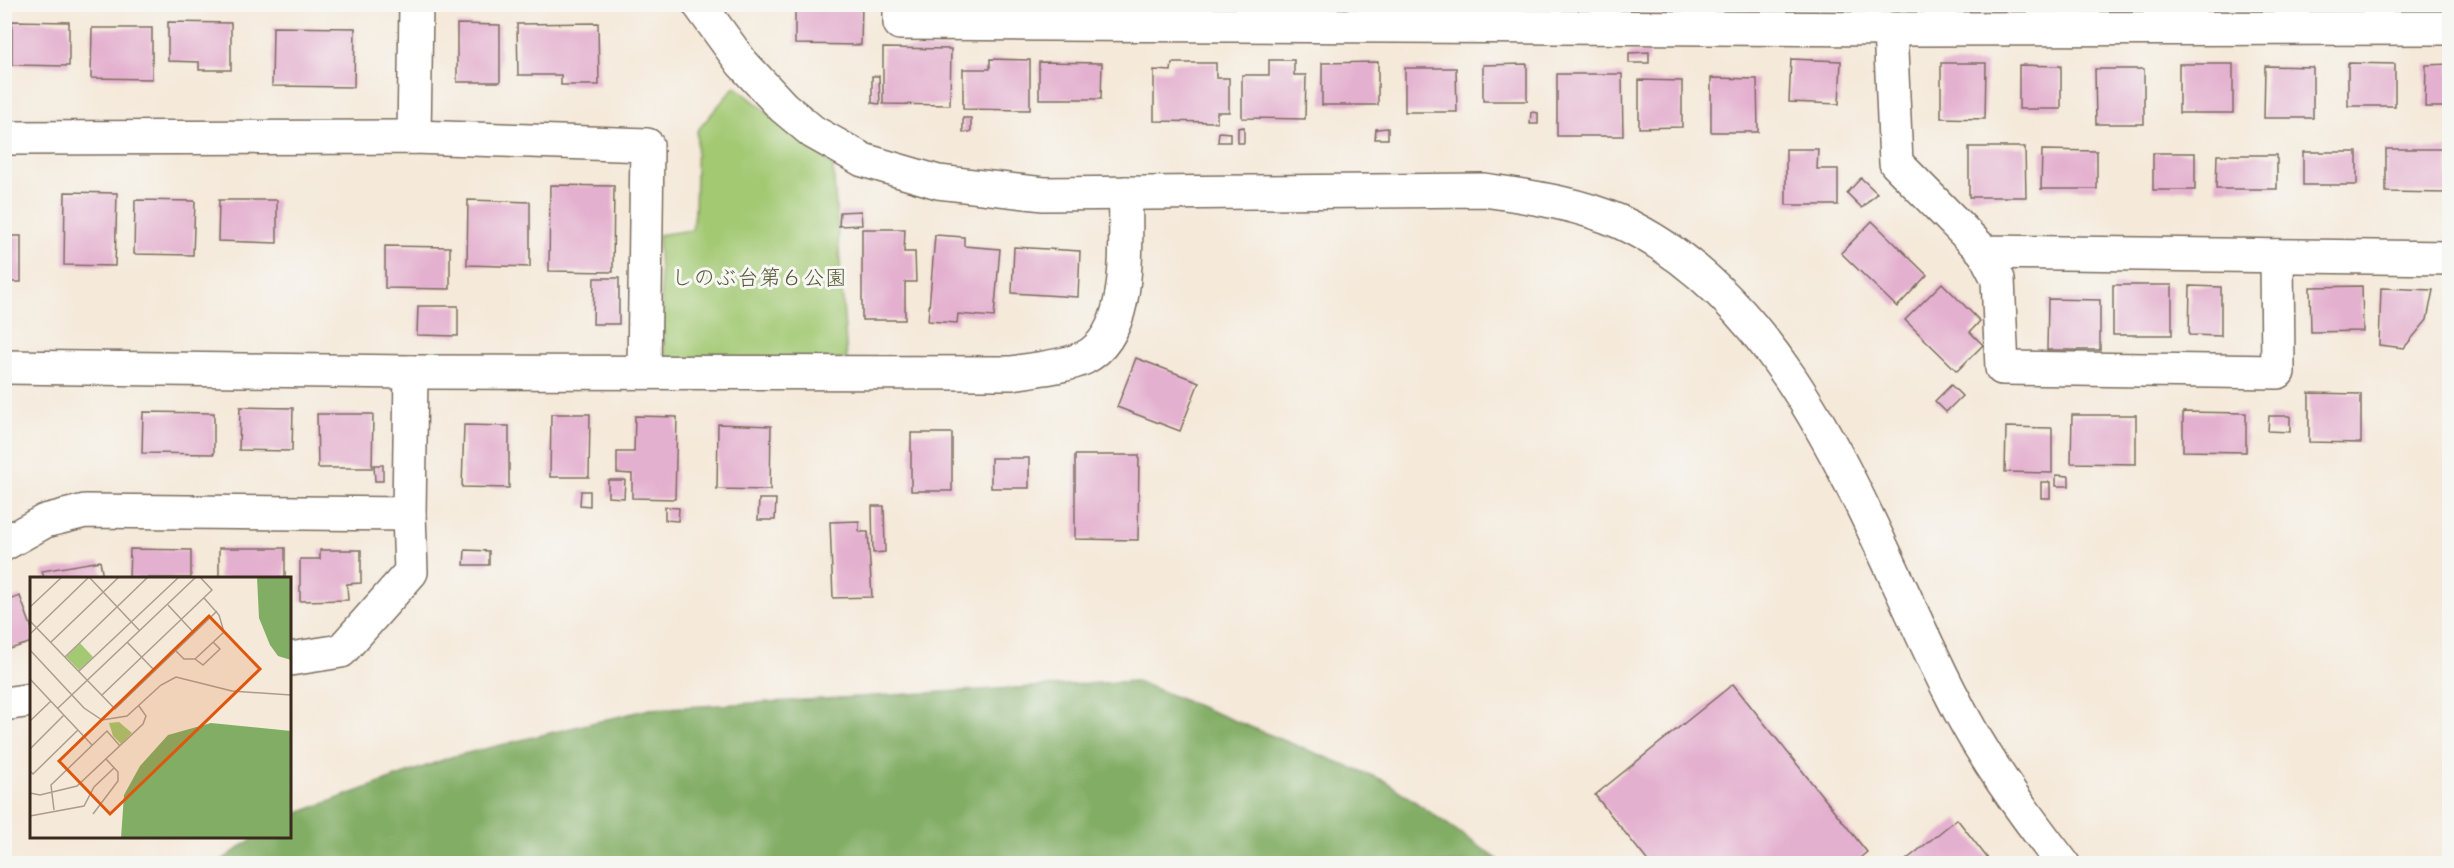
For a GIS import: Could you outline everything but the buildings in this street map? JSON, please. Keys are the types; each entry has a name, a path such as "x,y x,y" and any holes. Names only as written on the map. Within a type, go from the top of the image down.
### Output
{"street":[{"path":"414,137 416,4"},
{"path":"699,4 742,63 783,107 813,132 863,160 938,182 1044,194 1484,190 1554,200 1620,222 1670,250 1722,293 1766,344 1823,431 1875,531 1950,693 1994,766 2063,864"},
{"path":"900,4 900,23 1547,16 1890,29 2185,17 2450,28"},
{"path":"1890,29 1896,163 1984,252 1998,279 2002,368 2278,372 2277,256"},
{"path":"4,138 414,137 647,145 644,372"},
{"path":"4,367 411,372 1012,373 1084,358 1104,341 1118,314 1123,295 1126,193"},
{"path":"1984,252 2450,258"},
{"path":"291,659 341,651 411,572 409,513 411,372"},
{"path":"4,544 45,521 85,511 409,513"},
{"path":"4,704 30,700"}],"green space":[{"name":"しのぶ台第６公園","path":"735,86 833,166 847,359 665,361 658,235 692,230 695,212 697,131"},
{"path":"1136,681 1385,781 1503,863 218,863 254,838 291,838 291,816 451,757 650,709"}]}
